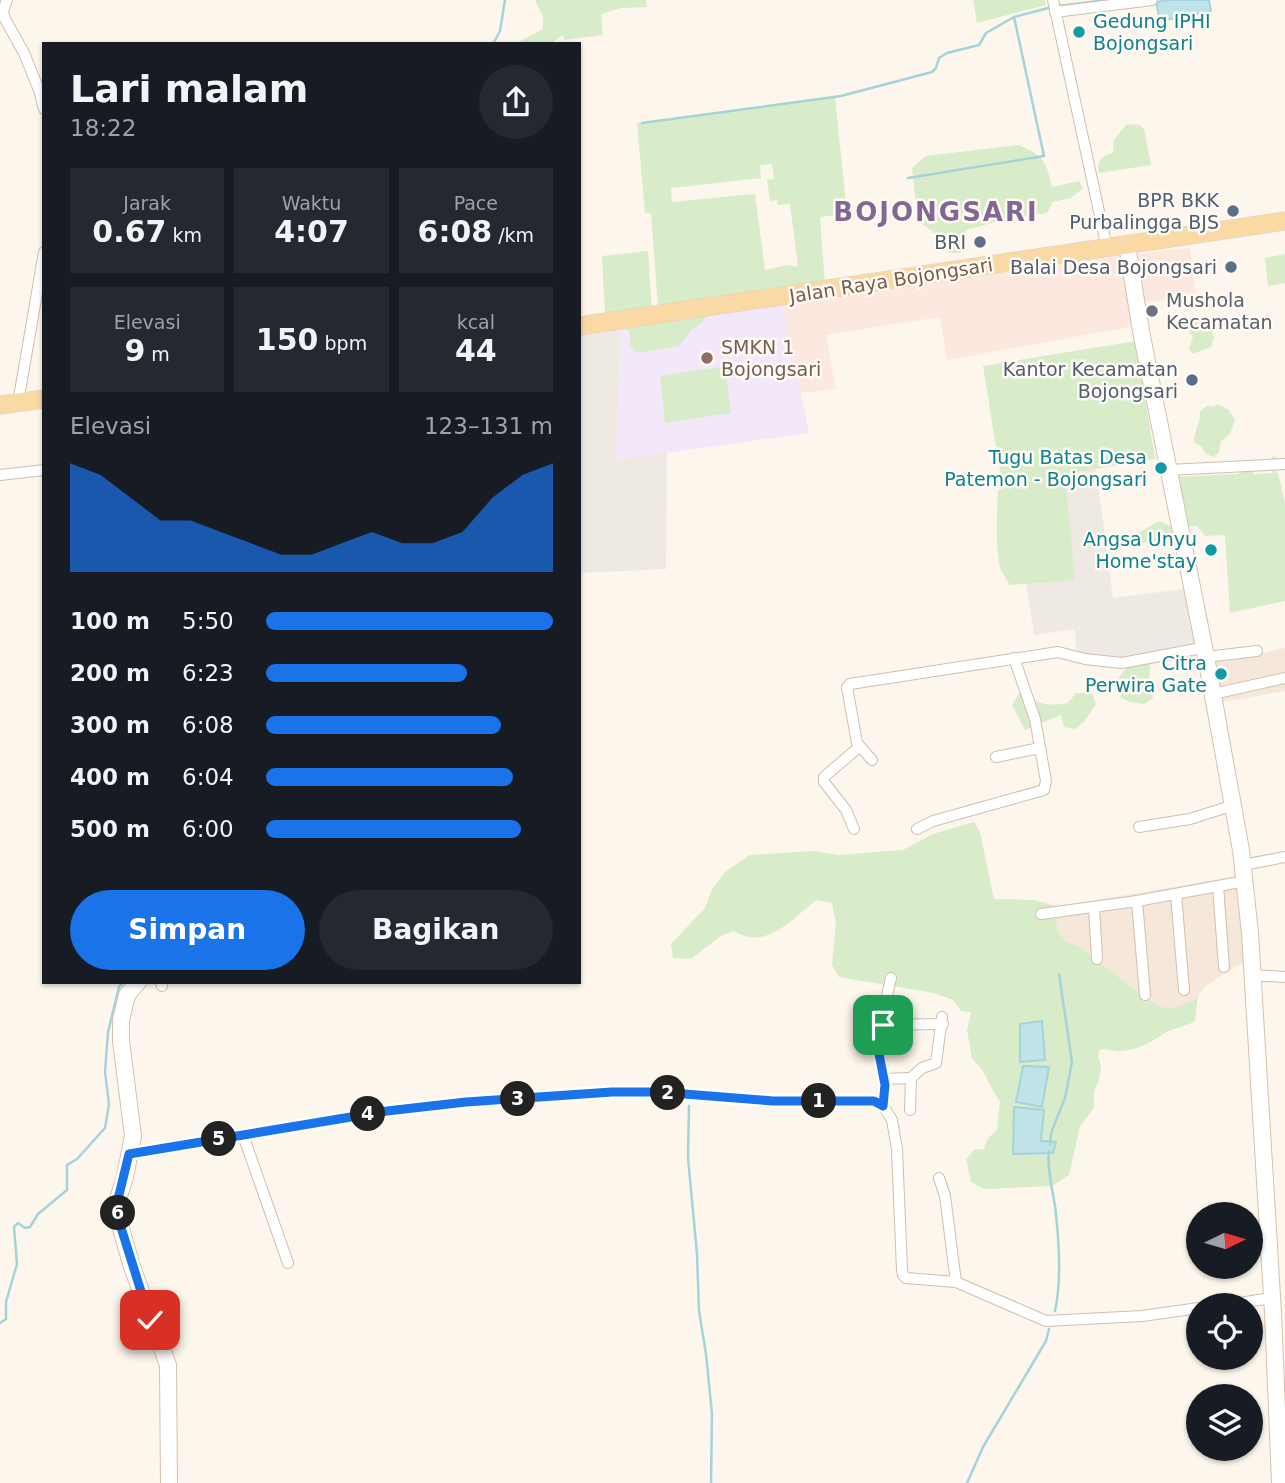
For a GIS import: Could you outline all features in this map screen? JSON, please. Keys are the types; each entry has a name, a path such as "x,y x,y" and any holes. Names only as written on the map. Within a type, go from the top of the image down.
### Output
{"main road":[{"name":"Jalan Raya Bojongsari","path":"581,326 1285,221"},
{"path":"9,404 42,399"}],"street":[{"path":"1107,248 1054,6 1152,0"},
{"path":"3,7 5,19 24,53 42,101"},
{"path":"1127,245 1243,864 1277,1308 1280,1483"},
{"path":"9,404 41,291"},
{"path":"1168,470 1285,465"},
{"path":"0,475 42,470"},
{"path":"872,760 856,743 847,687 849,684 1058,652 1085,659 1122,663 1204,653 1256,651"},
{"path":"917,829 933,821 1044,790 1046,781 1035,719 1014,657"},
{"path":"1213,694 1285,678"},
{"path":"855,829 846,810 824,782 824,777 859,747"},
{"path":"996,757 1040,748"},
{"path":"1139,827 1190,819 1234,805"},
{"path":"1243,864 1285,857"},
{"path":"1041,914 1137,901 1245,881"},
{"path":"1218,886 1224,967"},
{"path":"1176,894 1184,990"},
{"path":"1137,901 1145,995"},
{"path":"1094,907 1097,959"},
{"path":"1252,975 1285,977"},
{"path":"883,1106 885,1085 877,1043 891,978"},
{"path":"136,984 127,995 121,1020 121,1041 133,1136 118,1199 118,1218 132,1268 167,1366 169,1483"},
{"path":"880,1025 943,1021 936,1063 922,1068 911,1079 910,1110"},
{"path":"884,1079 911,1079"},
{"path":"129,1154 387,1111 466,1102 612,1092 659,1092 773,1101 874,1101 883,1106 892,1120 897,1149 903,1275 909,1278 956,1282 1046,1321 1142,1316 1186,1310"},
{"path":"243,1135 288,1263"},
{"path":"939,1178 945,1196 956,1282"}],"shaded area":[{"path":"1190,248 1196,296 1141,303 1135,254"},
{"path":"1111,252 1122,254 1135,326 947,360 940,317 826,335 836,389 801,393 782,303"},
{"name":"SMKN 1 Bojongsari","path":"782,303 809,433 616,460 621,324"},
{"path":"621,324 616,459 667,453 666,569 581,573 581,330"},
{"path":"1096,469 1113,598 1191,588 1197,645 1123,660 1087,656 1076,651 1075,629 1034,635 1026,581 1049,476"},
{"path":"1285,648 1285,691 1222,702 1213,663"},
{"path":"1244,875 1252,962 1242,963 1204,988 1194,1001 1174,1009 1159,1007 1081,947 1065,941 1057,929 1055,907"}],"green space":[{"path":"535,0 646,0 647,7 621,8 601,14 603,35 564,40 563,35 553,42 519,42 543,29 543,17"},
{"path":"973,0 1045,0 1046,5 977,23"},
{"path":"835,97 847,214 820,217 825,285 721,296 658,307 651,213 645,213 637,123","holes":["772,164 774,179 767,180 770,201 777,200 778,205 790,204 798,267 787,265 765,270 755,194 672,202 671,188 761,178 760,165"]},
{"path":"1127,124 1139,125 1144,129 1151,165 1099,173 1099,162 1106,155 1113,153 1114,140"},
{"path":"1019,145 1043,160 1052,187 1079,181 1083,188 1071,198 1053,202 1047,213 1006,219 966,230 961,253 950,253 932,231 918,221 912,168 926,156"},
{"path":"648,251 652,310 605,316 602,256"},
{"path":"1285,254 1285,283 1268,286 1265,258"},
{"path":"709,312 679,346 637,353 630,345 631,337 626,327"},
{"path":"1207,321 1214,337 1211,347 1192,354 1189,348 1193,336 1189,333 1193,323"},
{"path":"1136,341 1155,459 1065,474 1075,580 1010,585 1001,570 997,543 998,491 1006,484 1002,484 983,366"},
{"path":"725,366 731,413 665,423 660,376"},
{"path":"1217,404 1229,410 1235,420 1230,434 1221,441 1219,452 1214,457 1206,454 1201,446 1194,443 1194,439 1200,411"},
{"path":"1273,456 1281,460 1281,466 1275,472 1278,473 1285,503 1285,601 1230,613 1225,535 1205,536 1197,526 1183,527 1176,477 1239,474 1239,471 1253,470 1253,474 1273,473 1269,464"},
{"path":"1159,521 1171,527 1172,534 1154,542 1133,541 1133,536"},
{"path":"1150,662 1149,683 1153,698 1144,704 1121,698 1118,679 1126,668"},
{"path":"1020,692 1037,701 1053,705 1068,703 1076,693 1092,693 1096,704 1084,722 1075,729 1064,727 1061,715 1025,730 1012,705"},
{"path":"974,822 980,832 994,899 1034,900 1056,906 1057,929 1065,941 1081,947 1159,1007 1174,1008 1193,1001 1198,995 1195,1021 1133,1049 1100,1049 1098,1056 1101,1067 1094,1092 1094,1108 1080,1126 1069,1175 1052,1186 984,1189 971,1182 966,1159 974,1150 984,1149 988,1138 997,1130 1000,1101 972,1059 967,1030 971,1012 961,1011 953,1000 934,993 839,977 832,965 836,923 832,903 816,900 788,924 767,935 746,936 734,931 722,935 691,959 673,958 671,944 705,908 712,889 725,872 750,855 813,851 839,855 903,850 933,834"}],"water":[{"path":"1209,0 1211,11 1160,21 1156,2"},
{"path":"1042,1021 1045,1060 1020,1062 1020,1024"},
{"path":"1023,1066 1049,1067 1042,1107 1016,1102"},
{"path":"1014,1107 1044,1110 1041,1141 1056,1142 1053,1153 1013,1154"}],"waterway":[{"path":"494,42 500,31 505,0"},
{"path":"1058,6 1107,0"},
{"path":"642,123 841,96 932,72 939,58 947,53 979,45 986,33 1014,17 1052,7"},
{"path":"908,178 1044,156 1014,17"},
{"path":"1050,1145 1051,1133 1065,1098 1072,1062 1059,974"},
{"path":"0,1323 6,1319 6,1302 17,1264 14,1227 18,1223 25,1228 30,1227 38,1214 67,1190 67,1165 77,1159 105,1128 109,1104 105,1072 108,1032 121,984"},
{"path":"689,1106 688,1158 699,1311 712,1414 711,1483"},
{"path":"1049,1151 1049,1172 1058,1232 1059,1286 1055,1311"},
{"path":"967,1483 983,1447 1046,1341 1049,1329"}],"place":[{"name":"Gedung IPHI Bojongsari","path":"1079,32"},
{"name":"BPR BKK Purbalingga BJS","path":"1233,211"},
{"name":"BRI","path":"980,242"},
{"name":"Balai Desa Bojongsari","path":"1231,267"},
{"name":"Mushola Kecamatan","path":"1152,311"},
{"name":"SMKN 1 Bojongsari","path":"707,358"},
{"name":"Kantor Kecamatan Bojongsari","path":"1192,380"},
{"name":"Tugu Batas Desa Patemon - Bojongsari","path":"1161,468"},
{"name":"Angsa Unyu Home'stay","path":"1211,550"},
{"name":"Citra Perwira Gate","path":"1221,674"}],"district":[{"name":"BOJONGSARI","path":"936,212"}],"route":[{"path":"150,1320 118,1218 118,1199 129,1154 387,1111 466,1102 612,1092 659,1092 773,1101 874,1101 883,1106 885,1085 877,1043 880,1025 883,1025"}]}
